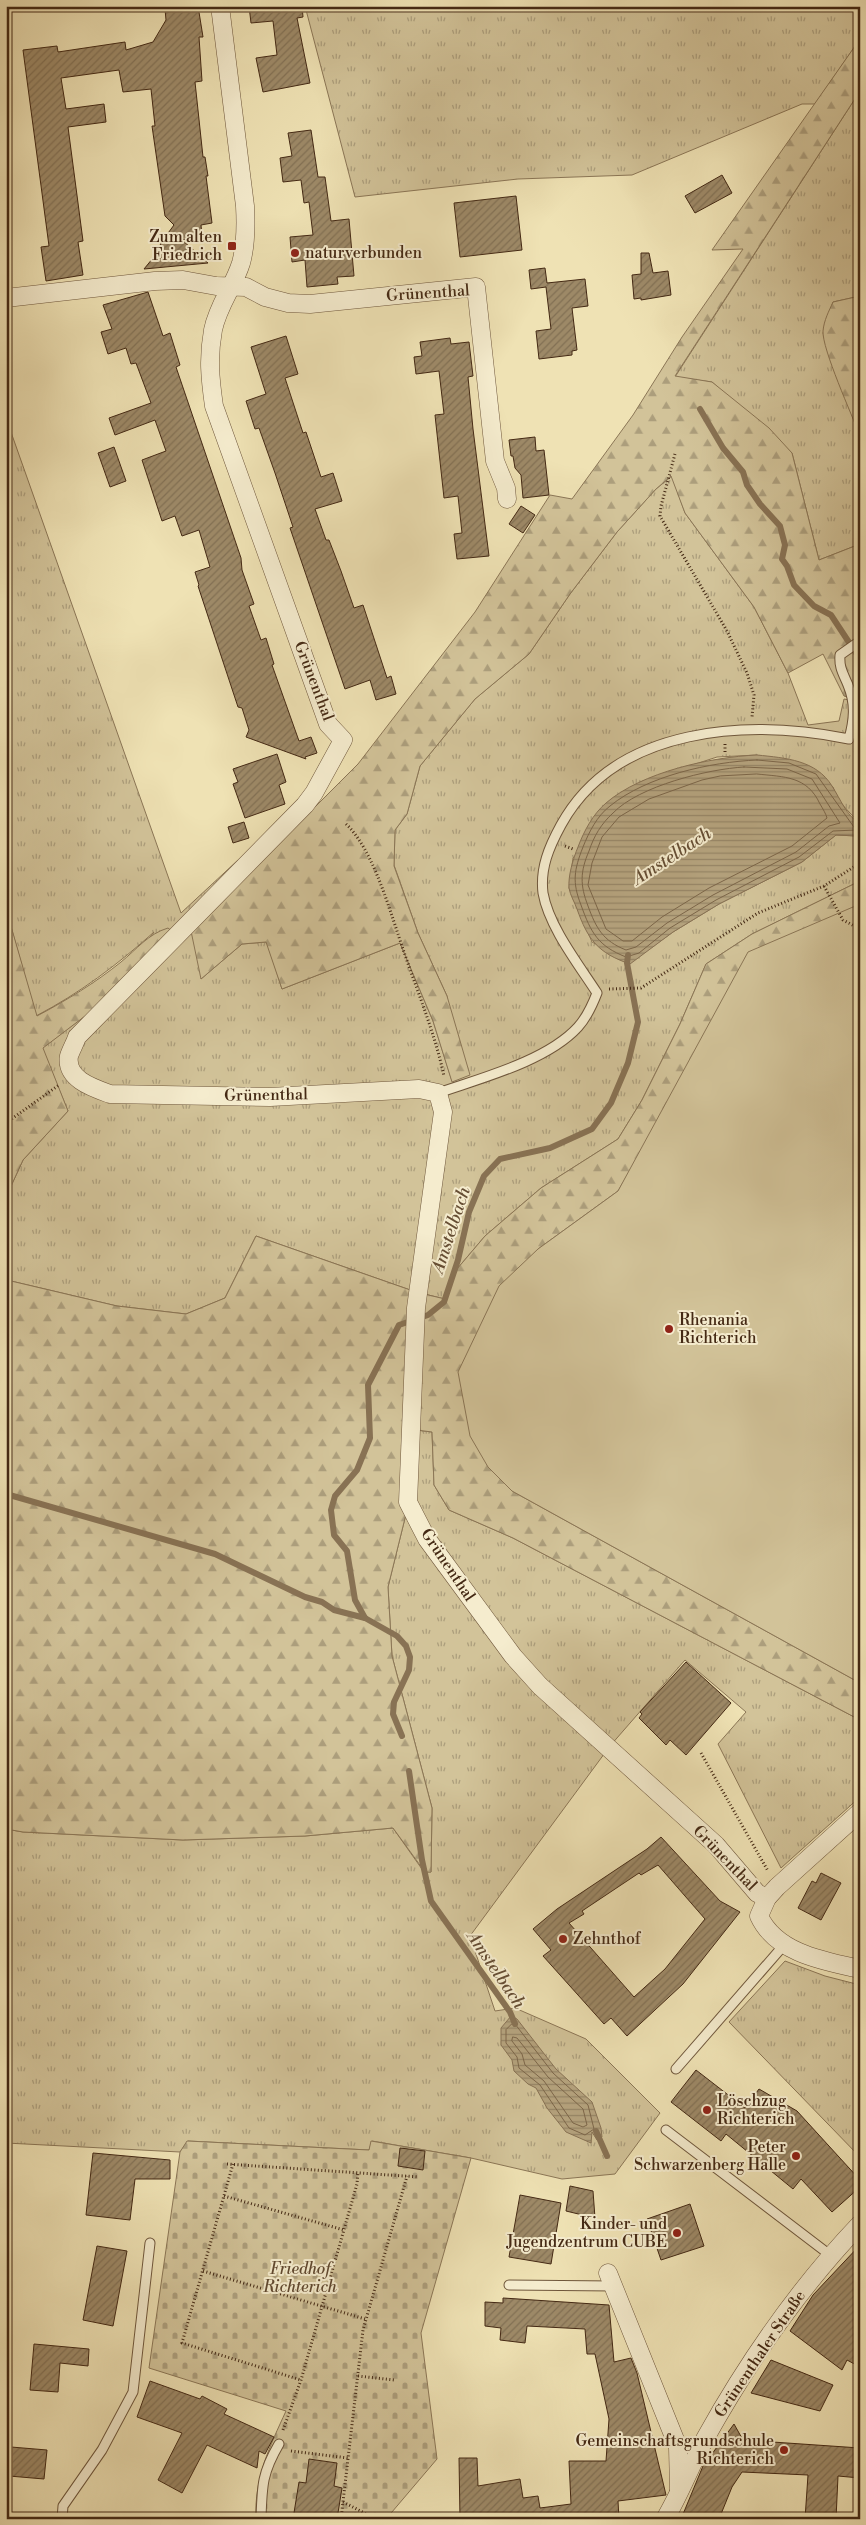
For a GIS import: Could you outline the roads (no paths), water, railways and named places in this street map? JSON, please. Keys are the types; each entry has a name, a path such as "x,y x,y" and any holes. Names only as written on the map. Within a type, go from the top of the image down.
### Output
{"street":[{"name":"Grünenthal","path":"220,6 245,206 246,230 241,262 231,286 220,304 213,329 208,368 214,406 328,724 343,740 314,793 305,805 78,1037 69,1057 74,1074 85,1085 110,1094 270,1097 419,1089 438,1093 443,1112 416,1308 408,1502 427,1539 513,1656 540,1686 716,1844 758,1892 772,1892"},
{"name":"Grünenthal","path":"6,298 155,280 183,280 216,286 246,287 265,297 288,303 310,304 476,287 495,461 506,488 507,499"},
{"path":"860,1812 772,1892 759,1916 764,1928 784,1945 821,1960 860,1969"},
{"name":"Grünenthaler Straße","path":"665,2519 679,2496 705,2438 738,2383 796,2298 830,2255 860,2224"},
{"path":"611,2280 678,2447 679,2496"}],"lane":[{"path":"438,1093 537,1056 568,1036 590,1012 596,993 556,928 543,893 546,857 578,797 594,782 629,756 700,734 754,730 819,733 849,739 854,720 853,704 848,685 839,668 840,655 858,642"},
{"path":"676,2069 784,1945"},
{"path":"666,2130 830,2255"},
{"path":"62,2519 63,2506 102,2450 134,2392 150,2243"},
{"path":"509,2285 611,2280"},
{"path":"260,2519 262,2483 266,2467 278,2444"}],"water":[{"path":"757,755 789,759 818,771 832,786 847,812 860,824 857,836 836,835 802,862 719,904 673,932 630,964 602,950 585,929 569,888 570,873 580,841 597,812 621,792 657,775 698,763"},
{"path":"511,2016 517,2019 556,2069 592,2102 601,2128 602,2137 597,2140 592,2132 591,2143 566,2132 547,2108 536,2088 528,2084 514,2071 512,2060 501,2045 501,2028"}],"waterway":[{"path":"700,409 723,448 743,472 747,485 760,504 780,526 785,545 782,559 787,566 794,585 814,606 831,615 860,659"},
{"name":"Amstelbach","path":"402,1736 393,1714 394,1702 409,1670 410,1657 406,1646 397,1636 365,1618 355,1600 347,1551 334,1535 331,1510 335,1496 357,1470 370,1438 368,1385 399,1325 428,1315 444,1302 458,1260 469,1212 484,1176 500,1159 550,1148 592,1129 611,1103 628,1063 638,1022 627,963 628,955"},
{"path":"6,1494 215,1554 305,1597 322,1602 334,1610 365,1618"},
{"name":"Amstelbach","path":"409,1771 422,1860 431,1901 510,2012 515,2024"},
{"name":"Amstelbach","path":"596,2131 607,2156"}],"place":[{"name":"Zum alten Friedrich","path":"232,246"},
{"name":"naturverbunden","path":"295,253"},
{"name":"Rhenania Richterich","path":"669,1329"},
{"name":"Zehnthof","path":"563,1939"},
{"name":"Löschzug Richterich","path":"707,2110"},
{"name":"Peter Schwarzenberg Halle","path":"796,2156"},
{"name":"Kinder- und Jugendzentrum CUBE","path":"677,2233"},
{"name":"Gemeinschaftsgrundschule Richterich","path":"784,2450"}],"park label":[{"name":"Friedhof Richterich","path":"300,2278"}]}
